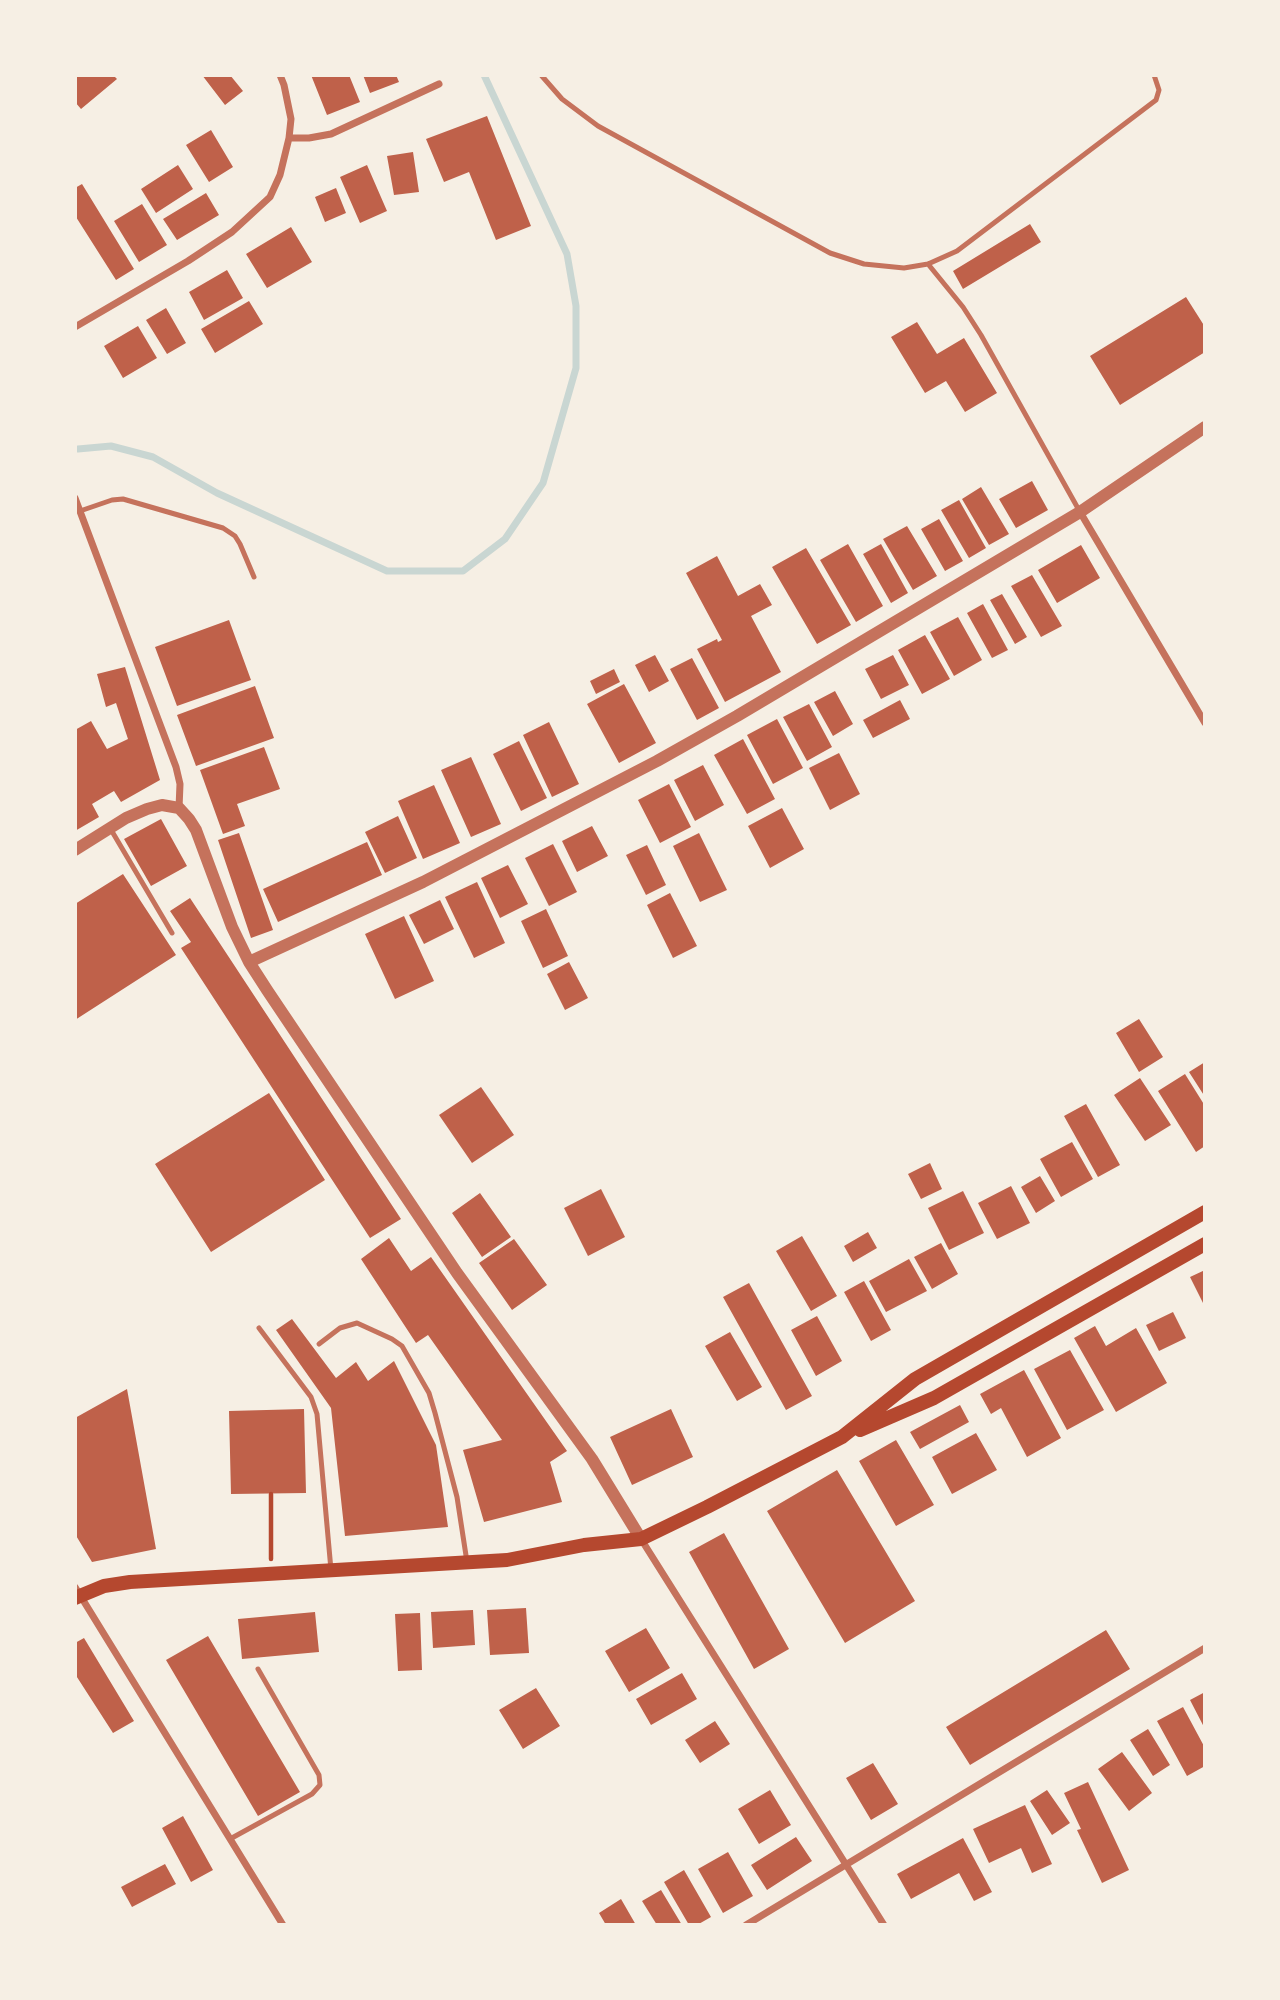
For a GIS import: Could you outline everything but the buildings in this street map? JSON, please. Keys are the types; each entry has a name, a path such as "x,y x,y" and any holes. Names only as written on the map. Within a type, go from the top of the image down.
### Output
{"main road":[{"path":"842,1437 915,1379 1205,1212"},
{"path":"77,1593 130,1582 507,1560 584,1545 640,1539 842,1437 934,1398 1205,1244"}],"street":[{"path":"75,327 232,232 270,197 280,175 289,138 290,120 280,75"},
{"path":"289,138 331,134 439,84"},
{"path":"249,962 423,882 646,767 737,716 1080,512 1205,427"},
{"path":"75,498 176,767 180,784 179,808"},
{"path":"1080,512 1205,723"},
{"path":"75,850 147,809 162,805 179,808 189,819 197,830 232,927 249,962 457,1273 592,1459 884,1925"},
{"path":"77,1593 283,1925"},
{"path":"746,1925 1205,1648"}],"lane":[{"path":"541,75 562,99 598,127 830,253 864,264 904,268 928,264 957,251 1156,100 1158,90 1154,75"},
{"path":"928,264 963,307 981,335 1080,512"},
{"path":"80,511 111,500 123,499 223,527 240,544 254,577"},
{"path":"110,828 172,933"},
{"path":"319,1344 340,1328 357,1323 402,1346 429,1393 457,1497 467,1562"},
{"path":"259,1328 311,1397 317,1414 331,1570"},
{"path":"230,1839 312,1794 320,1785 319,1775 258,1670"}],"path":[{"path":"271,1494 271,1574"}],"waterway":[{"path":"78,449 111,446 153,457 217,493 387,571 463,571 505,539 543,483 576,368 576,306 567,254 484,75"}]}
